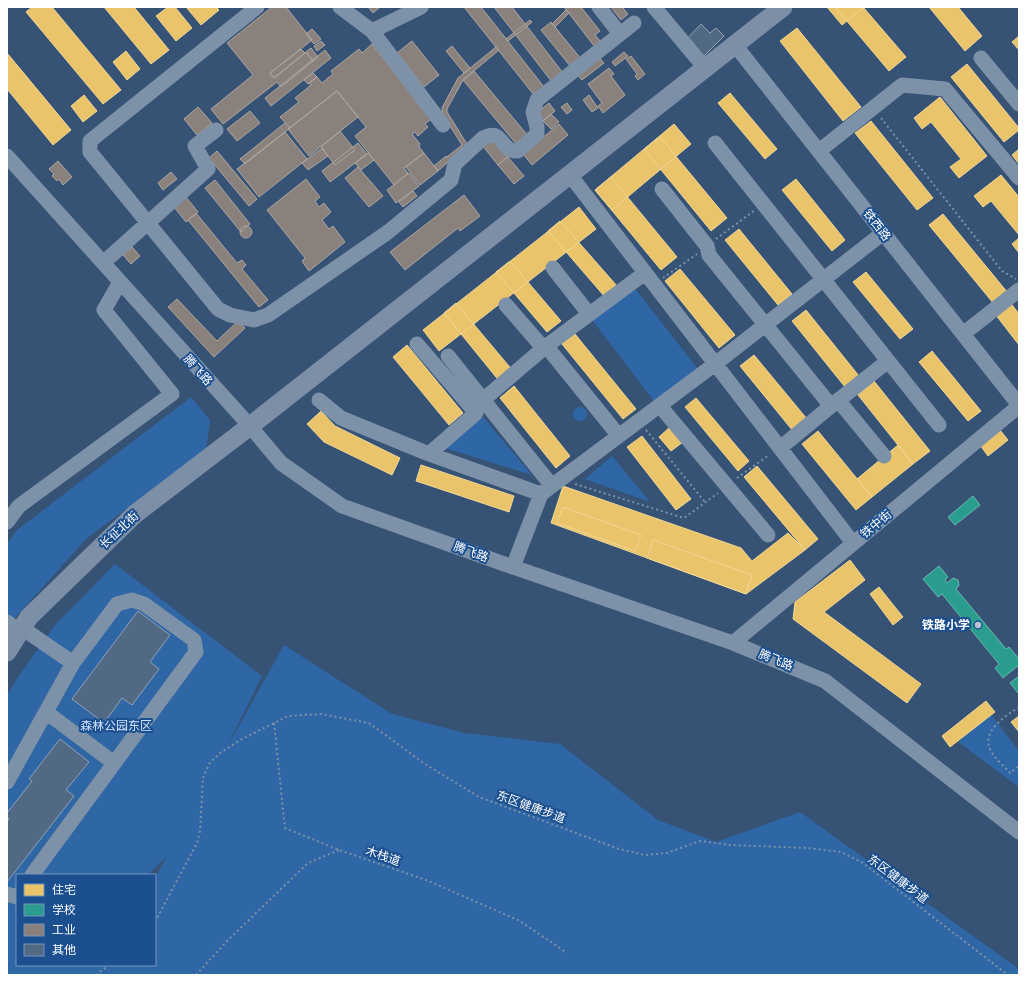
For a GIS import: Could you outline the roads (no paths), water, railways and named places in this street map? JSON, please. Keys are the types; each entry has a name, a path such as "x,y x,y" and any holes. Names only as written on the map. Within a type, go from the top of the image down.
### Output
{"main road":[{"name":"长征北街","path":"7,652 16,627 29,617 135,514 250,426 783,7"}],"street":[{"path":"257,7 90,141 90,152 218,309 230,315 254,320 268,315 388,232 451,180 455,164 483,138 488,135 495,135 511,150 518,151 537,134 537,127 533,112 538,100 634,23"},
{"path":"340,7 372,31 443,125"},
{"path":"372,31 421,7"},
{"path":"599,7 620,34"},
{"path":"654,7 705,68"},
{"name":"铁西路","path":"735,45 1019,405"},
{"path":"982,58 1019,104"},
{"path":"819,151 902,85 945,89 1019,178"},
{"path":"103,263 208,168 195,146 216,130"},
{"path":"715,143 939,425"},
{"name":"腾飞路","path":"7,156 250,426 282,464 342,506 512,568 733,642 825,681 1019,832"},
{"path":"570,174 853,543"},
{"path":"662,189 707,246 709,255 766,325 834,403 884,456"},
{"path":"512,568 551,487 766,325 883,233"},
{"path":"553,268 589,314"},
{"path":"483,400 545,347 589,314 650,279"},
{"path":"7,522 19,506 172,394 104,310 120,282"},
{"path":"963,334 1019,290"},
{"path":"506,305 539,343 551,352 619,436"},
{"path":"417,344 476,413 430,454"},
{"path":"448,356 551,487"},
{"path":"780,448 888,361"},
{"path":"319,400 341,418 430,454 551,487"},
{"name":"铁中街","path":"733,642 1019,405"},
{"path":"660,406 768,535"},
{"path":"7,782 73,664 117,604 132,600 144,604 194,640 196,652 33,874"},
{"path":"16,627 73,664"},
{"path":"46,712 114,763"}],"place":[{"name":"铁路小学","path":"978,625"}],"park label":[{"name":"森林公园东区","path":"116,726"}]}
